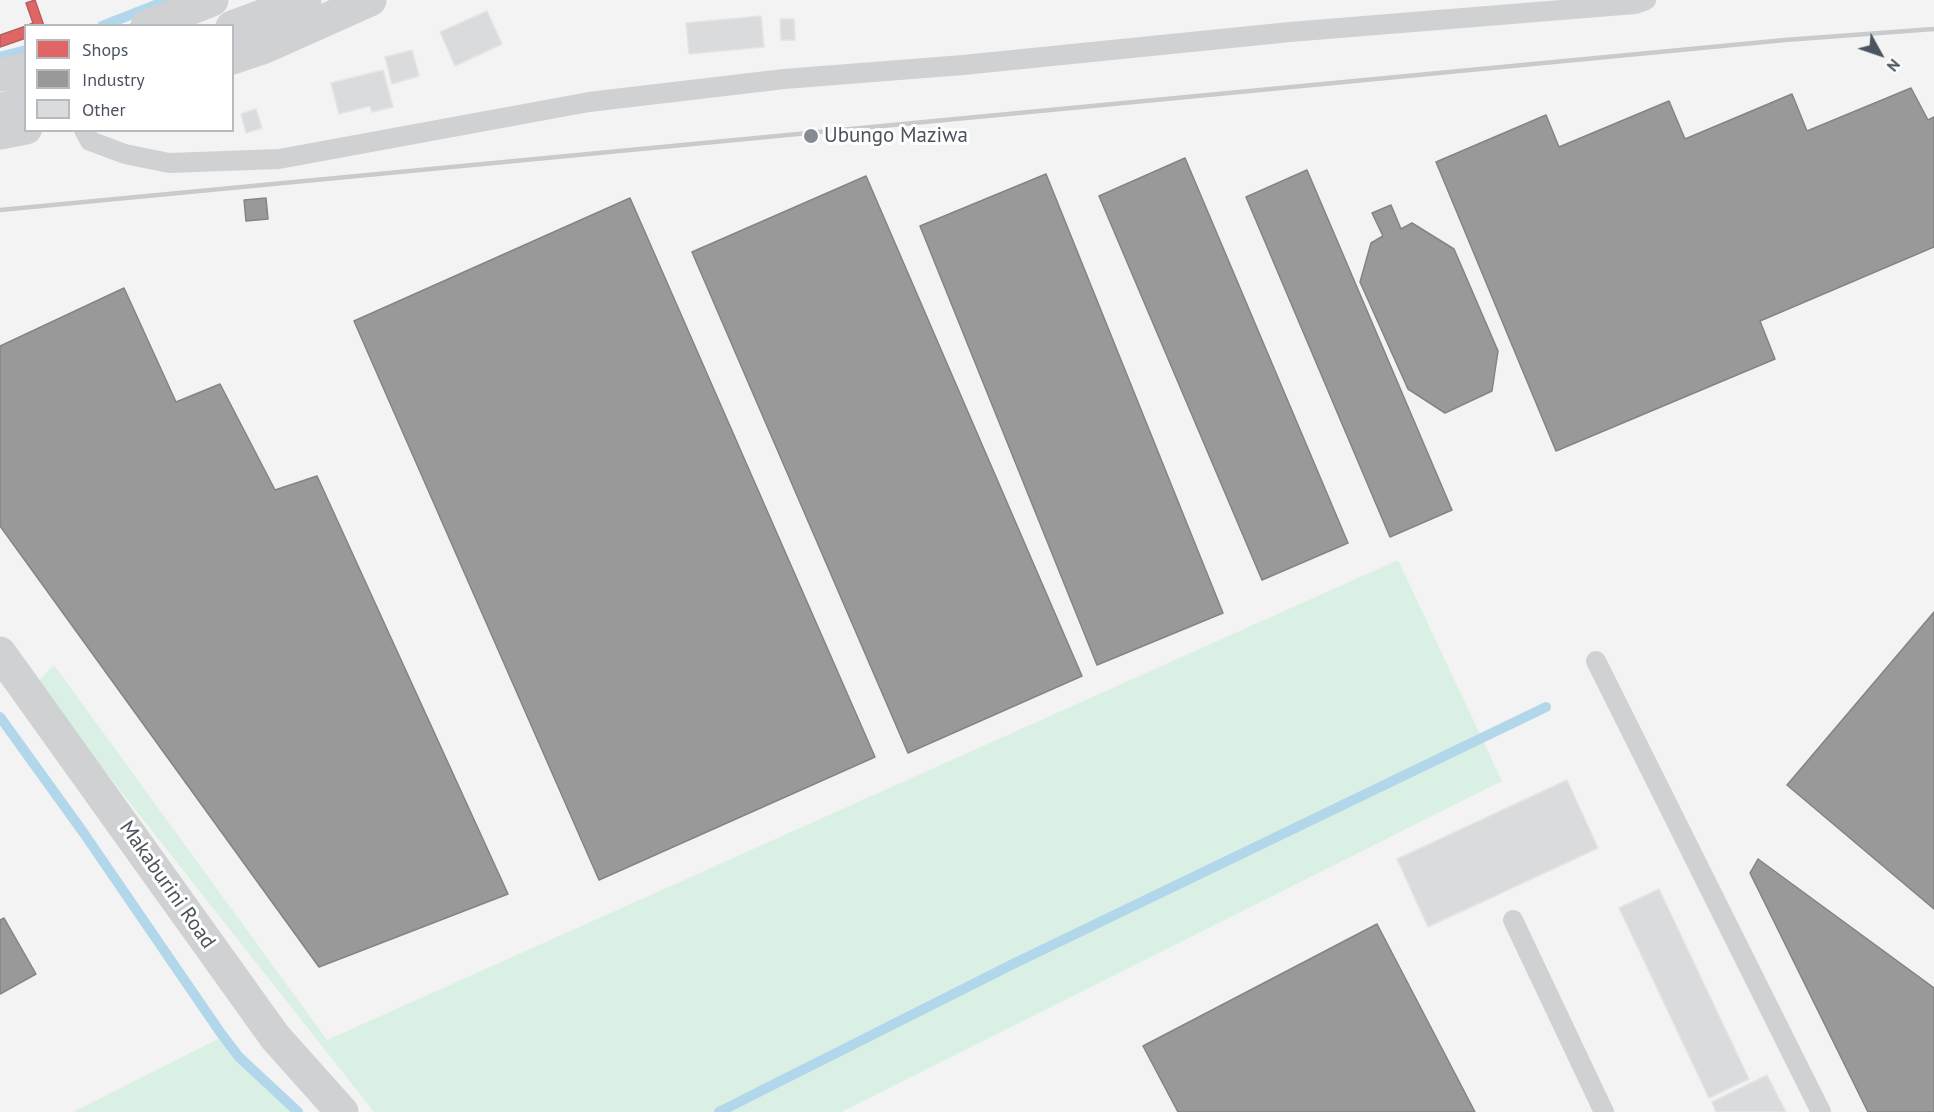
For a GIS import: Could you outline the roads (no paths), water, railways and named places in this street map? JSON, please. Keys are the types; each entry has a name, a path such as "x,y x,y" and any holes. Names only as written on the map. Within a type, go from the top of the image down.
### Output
{"main road":[{"path":"234,26 305,0"},
{"path":"0,110 24,102"}],"street":[{"path":"152,24 212,0"},
{"path":"234,57 265,47 370,0"},
{"path":"0,75 24,69"},
{"path":"0,134 24,128"},
{"name":"Makaburini Road","path":"0,652 275,1037 342,1112"}],"lane":[{"path":"85,132 90,141 125,154 169,163 279,159 589,102 784,79 963,65 1290,32 1635,4 1646,0"},
{"path":"1596,661 1821,1112"},
{"path":"1513,920 1604,1112"}],"waterway":[{"path":"107,24 168,0"},
{"path":"0,57 24,51"},
{"path":"719,1112 1013,964 1546,707"},
{"path":"0,717 83,832 220,1032 239,1057 298,1112"}],"railway":[{"path":"0,210 1785,40 1934,29"}],"place":[{"name":"Ubungo Maziwa","path":"811,136"}]}
